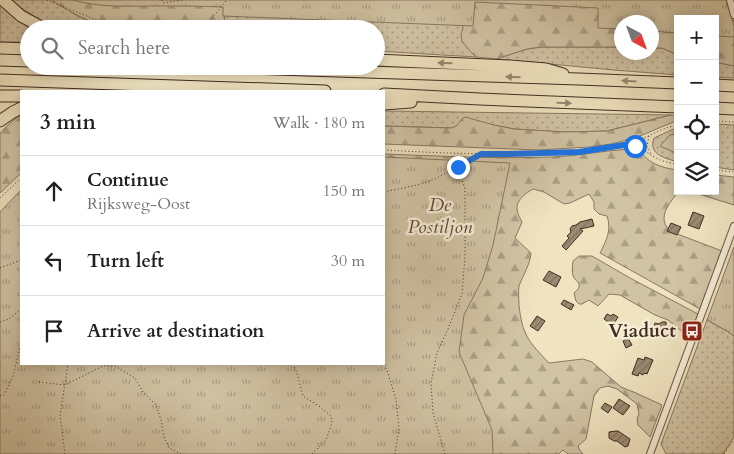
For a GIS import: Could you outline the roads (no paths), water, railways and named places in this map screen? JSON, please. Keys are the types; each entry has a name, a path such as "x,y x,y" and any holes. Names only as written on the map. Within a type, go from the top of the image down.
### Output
{"highway":[{"path":"3,0 28,20"},
{"path":"0,48 20,49"},
{"path":"0,60 20,61"},
{"path":"385,60 546,69 579,79"},
{"path":"385,73 674,83"},
{"path":"0,80 295,90"},
{"path":"719,85 734,86"},
{"path":"385,94 674,107"},
{"path":"0,96 20,96"},
{"path":"385,104 480,99"},
{"path":"0,120 20,108"},
{"path":"719,108 734,109"}],"street":[{"path":"730,0 734,15"},
{"path":"650,454 734,226"}],"place":[{"name":"Viaduct","path":"692,331"}],"park label":[{"name":"De Postiljon","path":"440,216"}]}
